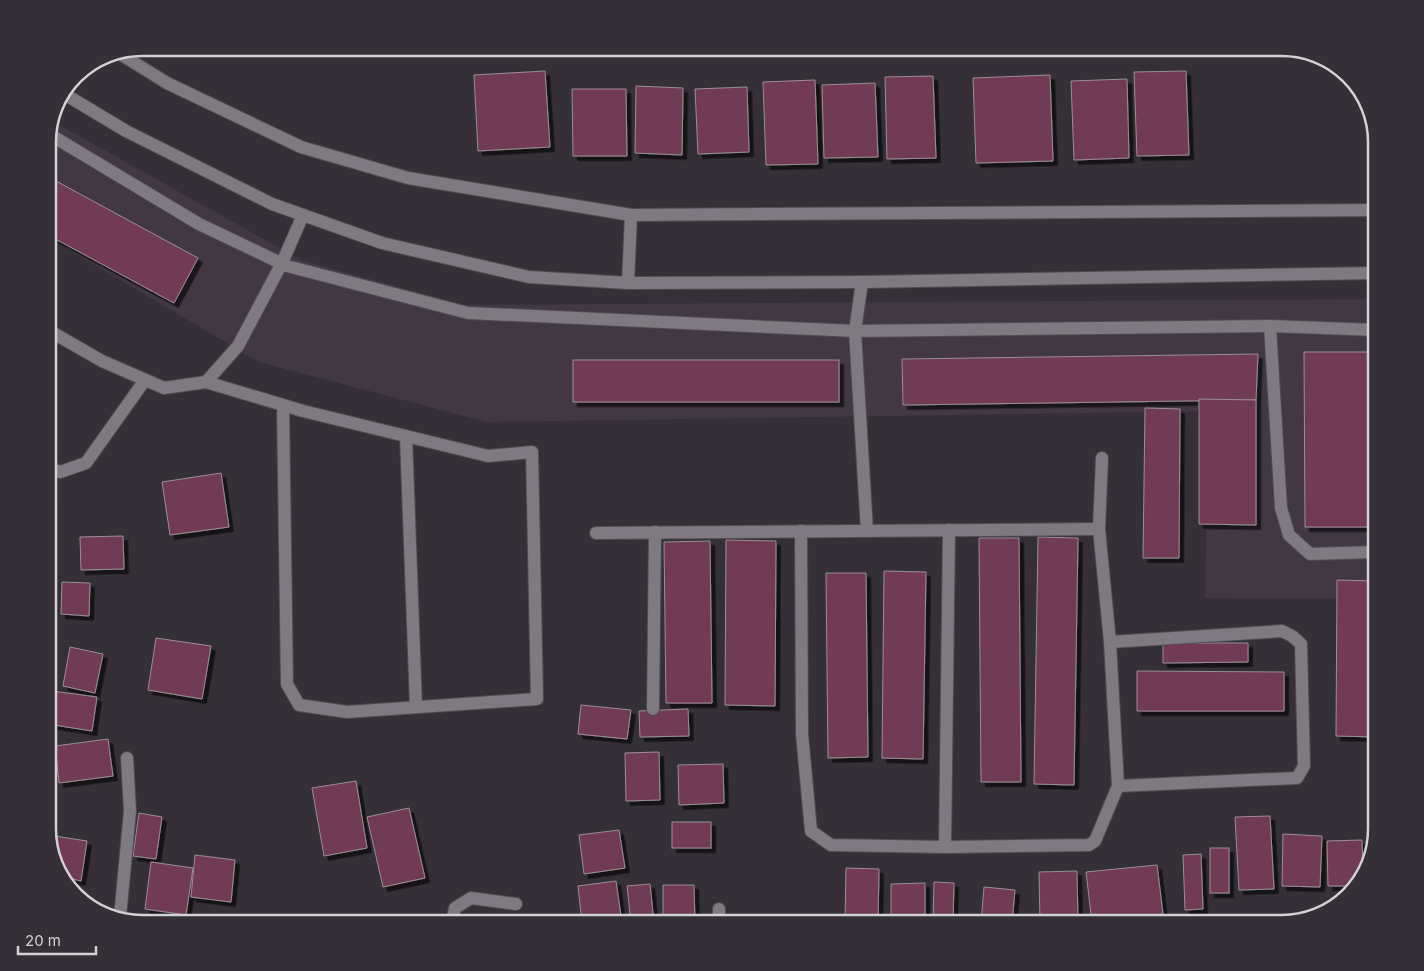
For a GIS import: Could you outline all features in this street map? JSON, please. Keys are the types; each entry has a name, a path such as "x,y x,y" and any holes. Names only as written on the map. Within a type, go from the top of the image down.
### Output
{"street":[{"path":"127,58 167,83 301,147 408,178 631,215 1368,210"},
{"path":"69,97 126,131 272,204 382,243 529,276 628,283 862,282 1368,274"},
{"path":"56,138 199,224 282,263 409,299 468,313 855,331 1270,326 1368,330"},
{"path":"206,382 238,346 282,263 303,215"},
{"path":"628,283 631,215"},
{"path":"862,282 855,331 867,531"},
{"path":"1270,326 1281,508 1289,535 1310,554 1368,552"},
{"path":"56,335 102,361 164,388 206,382 283,405 488,456 532,452 537,699 347,712 300,705 287,684 283,405"},
{"path":"56,470 60,472 86,463 145,380"},
{"path":"406,436 416,706"},
{"path":"801,531 802,734 811,830 830,845 945,847 1089,844 1095,841 1118,786 1110,642 1099,530 1102,458"},
{"path":"945,847 949,530"},
{"path":"596,533 1099,530"},
{"path":"653,709 654,532"},
{"path":"1110,642 1282,631 1292,636 1301,644 1304,766 1297,778 1118,786"},
{"path":"120,912 130,811 126,758"},
{"path":"453,915 454,908 471,898 516,904"},
{"path":"719,910 719,915"}],"shaded area":[{"path":"58,124 301,260 463,305 1368,299 1368,599 1205,598 1209,411 487,422 259,362 56,242 56,136"}],"building":[{"path":"545,71 550,147 478,151 474,75"},
{"path":"1186,71 1189,155 1137,156 1134,72"},
{"path":"1050,75 1053,161 976,163 973,78"},
{"path":"933,76 936,158 887,159 885,77"},
{"path":"1127,79 1129,158 1074,160 1071,81"},
{"path":"815,80 818,164 766,165 763,82"},
{"path":"875,83 878,157 824,158 822,85"},
{"path":"636,86 683,88 682,155 635,153"},
{"path":"747,87 749,152 698,154 695,89"},
{"path":"572,89 626,89 627,156 573,156"},
{"path":"56,181 198,258 174,303 56,239"},
{"path":"1304,352 1368,352 1368,527 1305,527"},
{"path":"1258,354 1256,400 903,405 902,359"},
{"path":"573,360 839,360 839,402 573,402"},
{"path":"1199,399 1256,400 1256,525 1199,524"},
{"path":"1145,408 1180,409 1179,558 1143,558"},
{"path":"221,473 229,527 170,535 162,482"},
{"path":"123,536 124,569 81,570 80,537"},
{"path":"1038,537 1078,538 1074,785 1034,784"},
{"path":"979,538 1019,538 1021,782 981,782"},
{"path":"726,540 776,541 775,706 725,705"},
{"path":"710,541 712,703 666,703 664,542"},
{"path":"884,571 926,572 923,759 882,758"},
{"path":"826,573 866,573 868,757 828,758"},
{"path":"1337,580 1368,581 1368,737 1336,736"},
{"path":"62,582 90,583 89,616 61,614"},
{"path":"156,638 211,646 202,699 148,690"},
{"path":"1163,643 1248,643 1248,662 1163,663"},
{"path":"70,647 103,654 95,693 63,686"},
{"path":"1137,671 1284,672 1284,711 1137,711"},
{"path":"56,692 97,697 92,731 56,725"},
{"path":"581,705 631,710 627,739 578,734"},
{"path":"688,709 689,736 640,737 639,711"},
{"path":"108,739 113,776 59,783 56,746"},
{"path":"659,752 660,800 626,801 625,753"},
{"path":"723,764 724,803 679,805 678,765"},
{"path":"356,781 367,848 324,856 312,788"},
{"path":"409,808 425,878 383,887 367,817"},
{"path":"139,813 162,817 156,859 133,856"},
{"path":"1270,816 1274,889 1239,890 1235,817"},
{"path":"672,822 711,822 711,848 672,848"},
{"path":"619,830 625,868 584,874 579,835"},
{"path":"1283,834 1322,836 1320,887 1282,886"},
{"path":"56,836 87,841 81,881 73,879 68,872 59,851"},
{"path":"1362,840 1363,857 1359,867 1346,886 1328,886 1327,841"},
{"path":"1210,848 1229,848 1229,893 1210,893"},
{"path":"1201,854 1203,909 1185,910 1183,855"},
{"path":"195,855 235,860 231,902 191,897"},
{"path":"151,862 193,868 186,915 145,909"},
{"path":"1157,865 1163,915 1091,915 1086,872"},
{"path":"846,868 879,869 878,915 845,915"},
{"path":"1077,871 1078,915 1040,915 1039,872"},
{"path":"616,881 621,915 581,915 578,886"},
{"path":"934,882 954,883 953,915 933,915"},
{"path":"925,883 925,915 891,915 891,884"},
{"path":"650,884 653,915 630,915 627,886"},
{"path":"663,885 694,885 695,915 663,915"},
{"path":"984,887 1015,890 1013,915 982,915"}]}
